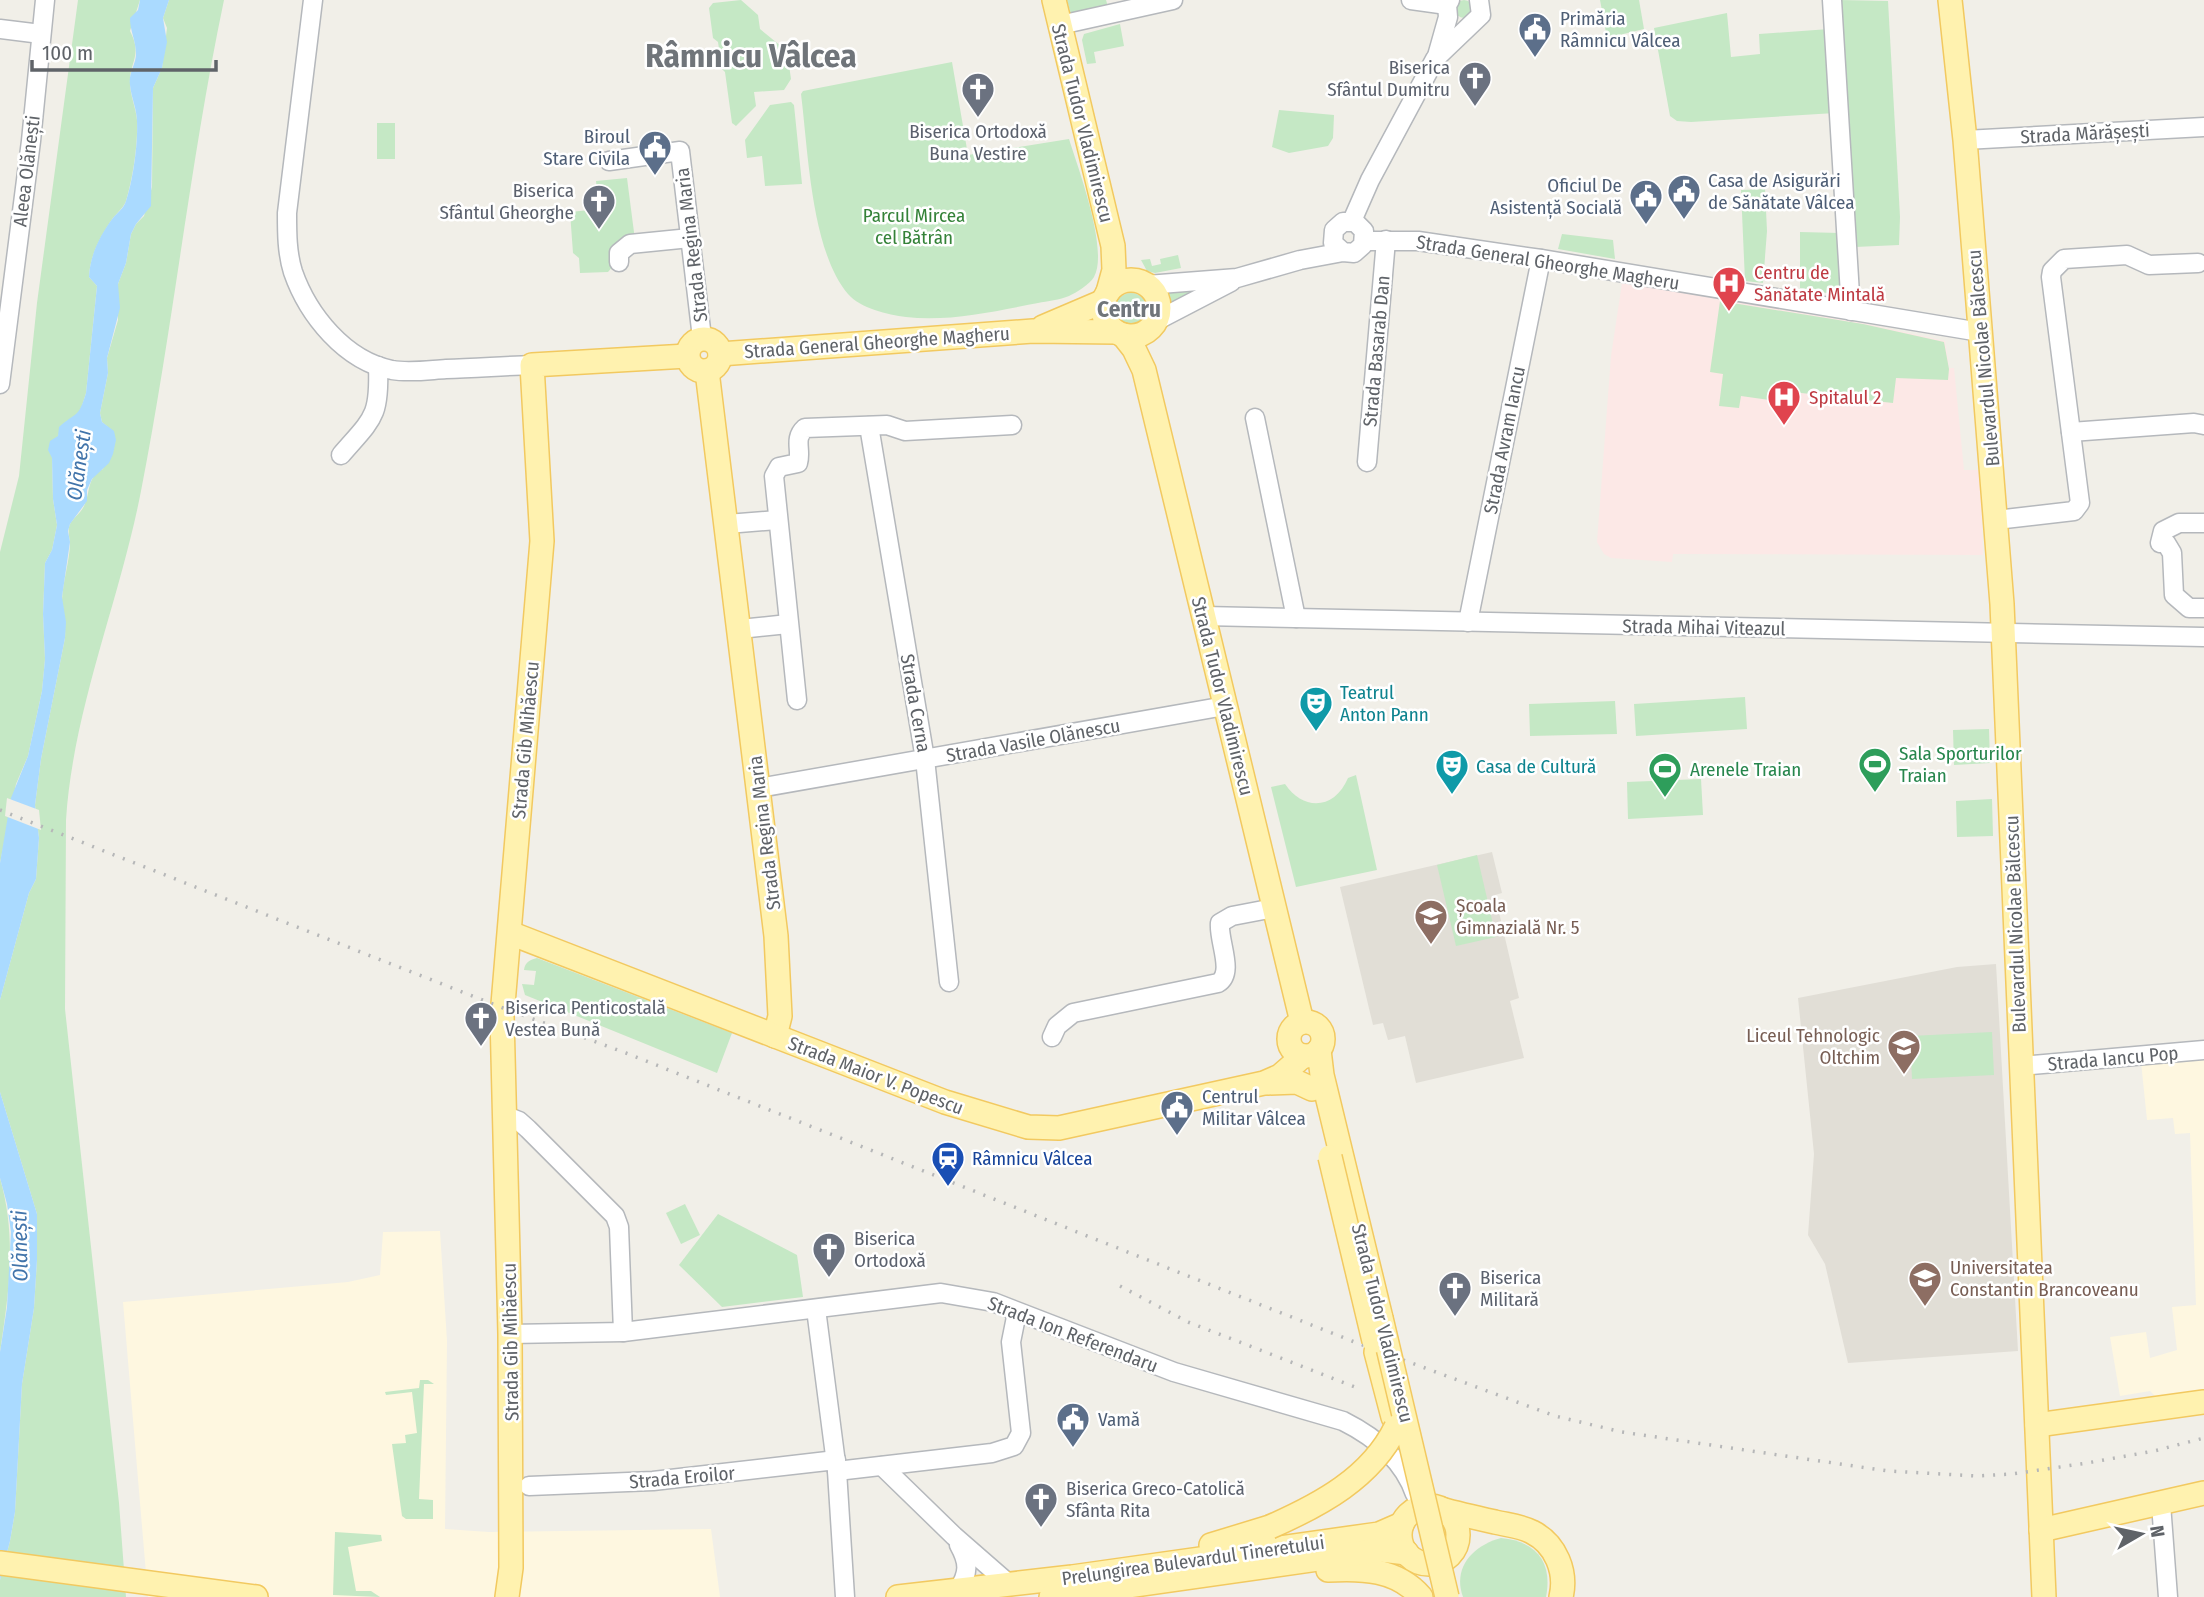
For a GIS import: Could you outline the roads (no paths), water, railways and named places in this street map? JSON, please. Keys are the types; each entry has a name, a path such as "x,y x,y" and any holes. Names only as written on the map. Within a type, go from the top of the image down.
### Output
{"main road":[{"name":"Strada Tudor Vladimirescu","path":"1054,0 1113,246 1114,270 1106,297"},
{"name":"Bulevardul Nicolae Bălcescu","path":"1950,0 1965,140 1997,520 2044,1597"},
{"name":"Strada Tudor Vladimirescu","path":"1113,246 1141,283"},
{"path":"1120,283 1141,283 1157,298 1158,314 1152,326 1132,336 1120,334 1105,318 1106,297 1120,283"},
{"name":"Strada General Gheorghe Magheru","path":"1033,331 1106,297"},
{"name":"Strada Tudor Vladimirescu","path":"1144,370 1152,326"},
{"name":"Strada General Gheorghe Magheru","path":"714,362 1033,331 1120,334"},
{"name":"Strada Tudor Vladimirescu","path":"1120,334 1134,349 1144,370 1303,1022 1293,1028 1289,1038 1304,1051 1322,1075 1335,1155 1396,1427 1445,1597"},
{"path":"532,365 695,347 693,368 714,362"},
{"name":"Strada Regina Maria","path":"714,362 727,524 776,936 780,1016 775,1036"},
{"name":"Strada Gib Mihăescu","path":"508,1597 511,1568 510,1335 502,1016 542,541 532,365"},
{"path":"506,967 519,952 543,944 524,920 513,885"},
{"name":"Strada Maior V. Popescu","path":"510,933 945,1102 1009,1122 1042,1129 1059,1128 1259,1084 1297,1082 1312,1089"},
{"name":"Strada Tudor Vladimirescu","path":"1304,1051 1312,1089 1335,1155 1410,1432 1445,1597"},
{"path":"1259,1084 1278,1064 1304,1051"},
{"path":"2037,1425 2204,1402"},
{"path":"1063,1592 1094,1566 1215,1545 1270,1527 1307,1510 1348,1484 1387,1446 1396,1427"},
{"path":"2041,1530 2204,1493"},
{"name":"Prelungirea Bulevardul Tineretului","path":"1063,1592 1379,1534 1426,1506 1532,1532 1551,1548 1561,1570 1561,1597"},
{"path":"1441,1509 1454,1520 1457,1528 1456,1544 1445,1572 1445,1597"},
{"path":"1410,1516 1401,1539 1413,1557 1434,1576 1445,1597"},
{"path":"1450,1555 1470,1537 1506,1525"},
{"name":"Prelungirea Bulevardul Tineretului","path":"898,1597 1009,1584 1063,1592 1381,1550 1430,1564 1450,1555"},
{"path":"0,1563 131,1587 158,1597"},
{"name":"Strada Gib Mihăescu","path":"511,1568 516,1597"},
{"path":"1063,1592 1107,1595 1320,1571 1368,1570 1403,1581 1421,1597"},
{"path":"0,1576 256,1597"}],"street":[{"name":"Aleea Olănești","path":"0,384 3,339 45,0"},
{"path":"313,0 287,213 292,270 303,295 333,336 350,350 378,366 405,371 532,365"},
{"path":"1060,25 1173,0"},
{"path":"1411,0 1448,7"},
{"path":"1832,0 1851,311"},
{"path":"1435,59 1481,15 1484,1"},
{"path":"1448,7 1456,25 1468,27 1473,24"},
{"path":"1352,221 1370,180 1435,59 1448,7"},
{"path":"0,29 41,34"},
{"name":"Strada Mărășești","path":"1965,140 2204,127"},
{"name":"Strada Regina Maria","path":"609,161 680,151 690,238 695,347"},
{"path":"1141,283 1237,278 1338,246 1354,253 1361,248 1364,241 1362,228 1352,221 1343,222 1337,227 1338,246"},
{"path":"619,262 619,253 630,244 690,238"},
{"name":"Strada Basarab Dan","path":"1367,462 1386,240"},
{"name":"Strada General Gheorghe Magheru","path":"1364,241 1425,242 1541,259 1980,332"},
{"path":"1997,520 2074,511 2080,503 2052,271 2064,259 2127,255 2149,265 2198,263"},
{"name":"Strada Avram Iancu","path":"1468,622 1541,259"},
{"path":"1152,326 1237,278"},
{"path":"341,455 373,418 379,397 378,366"},
{"path":"1255,418 1296,618"},
{"path":"2071,432 2194,423 2204,425"},
{"path":"797,700 777,520 775,470 798,463 797,438 800,433 805,428 887,425 905,431 1012,425"},
{"name":"Strada Cerna","path":"869,426 925,759 949,982"},
{"path":"727,524 777,520"},
{"path":"2204,523 2174,524 2163,531 2163,543 2172,553 2174,595 2189,608 2204,608"},
{"name":"Strada Mihai Viteazul","path":"1203,616 2204,637"},
{"path":"740,629 788,624"},
{"name":"Strada Vasile Olănescu","path":"759,788 1225,706"},
{"path":"1052,1037 1057,1026 1073,1013 1218,983 1224,979 1227,972 1219,932 1220,923 1232,916 1274,908"},
{"name":"Strada Iancu Pop","path":"2021,1066 2204,1050"},
{"path":"506,1115 528,1129 615,1216 619,1227 623,1332"},
{"name":"Strada Ion Referendaru","path":"510,1335 623,1332 941,1293 980,1299 1174,1372 1349,1425 1374,1440 1400,1464 1412,1486 1410,1516"},
{"path":"816,1310 836,1466 845,1597"},
{"name":"Strada Eroilor","path":"529,1486 680,1479 836,1466 881,1466 992,1453 1013,1447 1021,1433 1011,1342 1017,1312"},
{"path":"881,1466 1009,1584"},
{"path":"2161,1504 2168,1597"},
{"path":"954,1536 968,1566 966,1578 958,1590"}],"water":[{"name":"Olănești","path":"140,0 169,0 163,18 167,42 162,68 153,88 151,206 131,234 126,263 118,284 120,308 107,358 108,373 100,413 102,422 114,431 116,440 113,454 109,463 92,479 87,490 87,501 68,531 70,542 62,597 66,622 65,638 41,759 35,805 39,838 36,879 29,893 0,1000 0,863 11,798 28,756 42,691 45,659 45,563 52,550 57,525 52,458 48,450 50,441 58,436 59,427 79,411 86,393 97,286 89,277 91,261 104,231 125,204 131,183 137,131 130,81 136,54 130,18 138,10"},
{"name":"Olănești","path":"0,1092 37,1214 37,1260 34,1308 22,1384 15,1512 0,1580 0,1352 7,1307 11,1232 0,1178"}],"railway":[{"path":"0,810 503,1008 626,1053 1352,1341 1555,1416 1622,1432 1888,1471 1977,1476 2012,1474 2087,1463 2154,1451 2204,1438"},
{"path":"1120,1286 1188,1322 1360,1389"}],"place":[{"name":"Primăria Râmnicu Vâlcea","path":"1535,59"},
{"name":"Biserica Sfântul Dumitru","path":"1475,108"},
{"name":"Biserica Ortodoxă Buna Vestire","path":"978,119"},
{"name":"Biroul Stare Civila","path":"655,177"},
{"name":"Casa de Asigurări de Sănătate Vâlcea","path":"1684,221"},
{"name":"Oficiul De Asistență Socială","path":"1646,226"},
{"name":"Biserica Sfântul Gheorghe","path":"599,231"},
{"name":"Centru de Sănătate Mintală","path":"1729,313"},
{"name":"Spitalul 2","path":"1784,427"},
{"name":"Teatrul Anton Pann","path":"1316,733"},
{"name":"Sala Sporturilor Traian","path":"1875,794"},
{"name":"Casa de Cultură","path":"1452,796"},
{"name":"Arenele Traian","path":"1665,799"},
{"name":"Școala Gimnazială Nr. 5","path":"1431,946"},
{"name":"Biserica Penticostală Vestea Bună","path":"481,1048"},
{"name":"Liceul Tehnologic Oltchim","path":"1904,1076"},
{"name":"Centrul Militar Vâlcea","path":"1177,1137"},
{"name":"Râmnicu Vâlcea","path":"948,1188"},
{"name":"Biserica Ortodoxă","path":"829,1279"},
{"name":"Universitatea Constantin Brancoveanu","path":"1925,1308"},
{"name":"Biserica Militară","path":"1455,1318"},
{"name":"Vamă","path":"1073,1449"},
{"name":"Biserica Greco-Catolică Sfânta Rita","path":"1041,1529"}],"district":[{"name":"Râmnicu Vâlcea","path":"751,55"},
{"name":"Centru","path":"1129,309"}],"park label":[{"name":"Parcul Mircea cel Bătrân","path":"914,226"}]}
